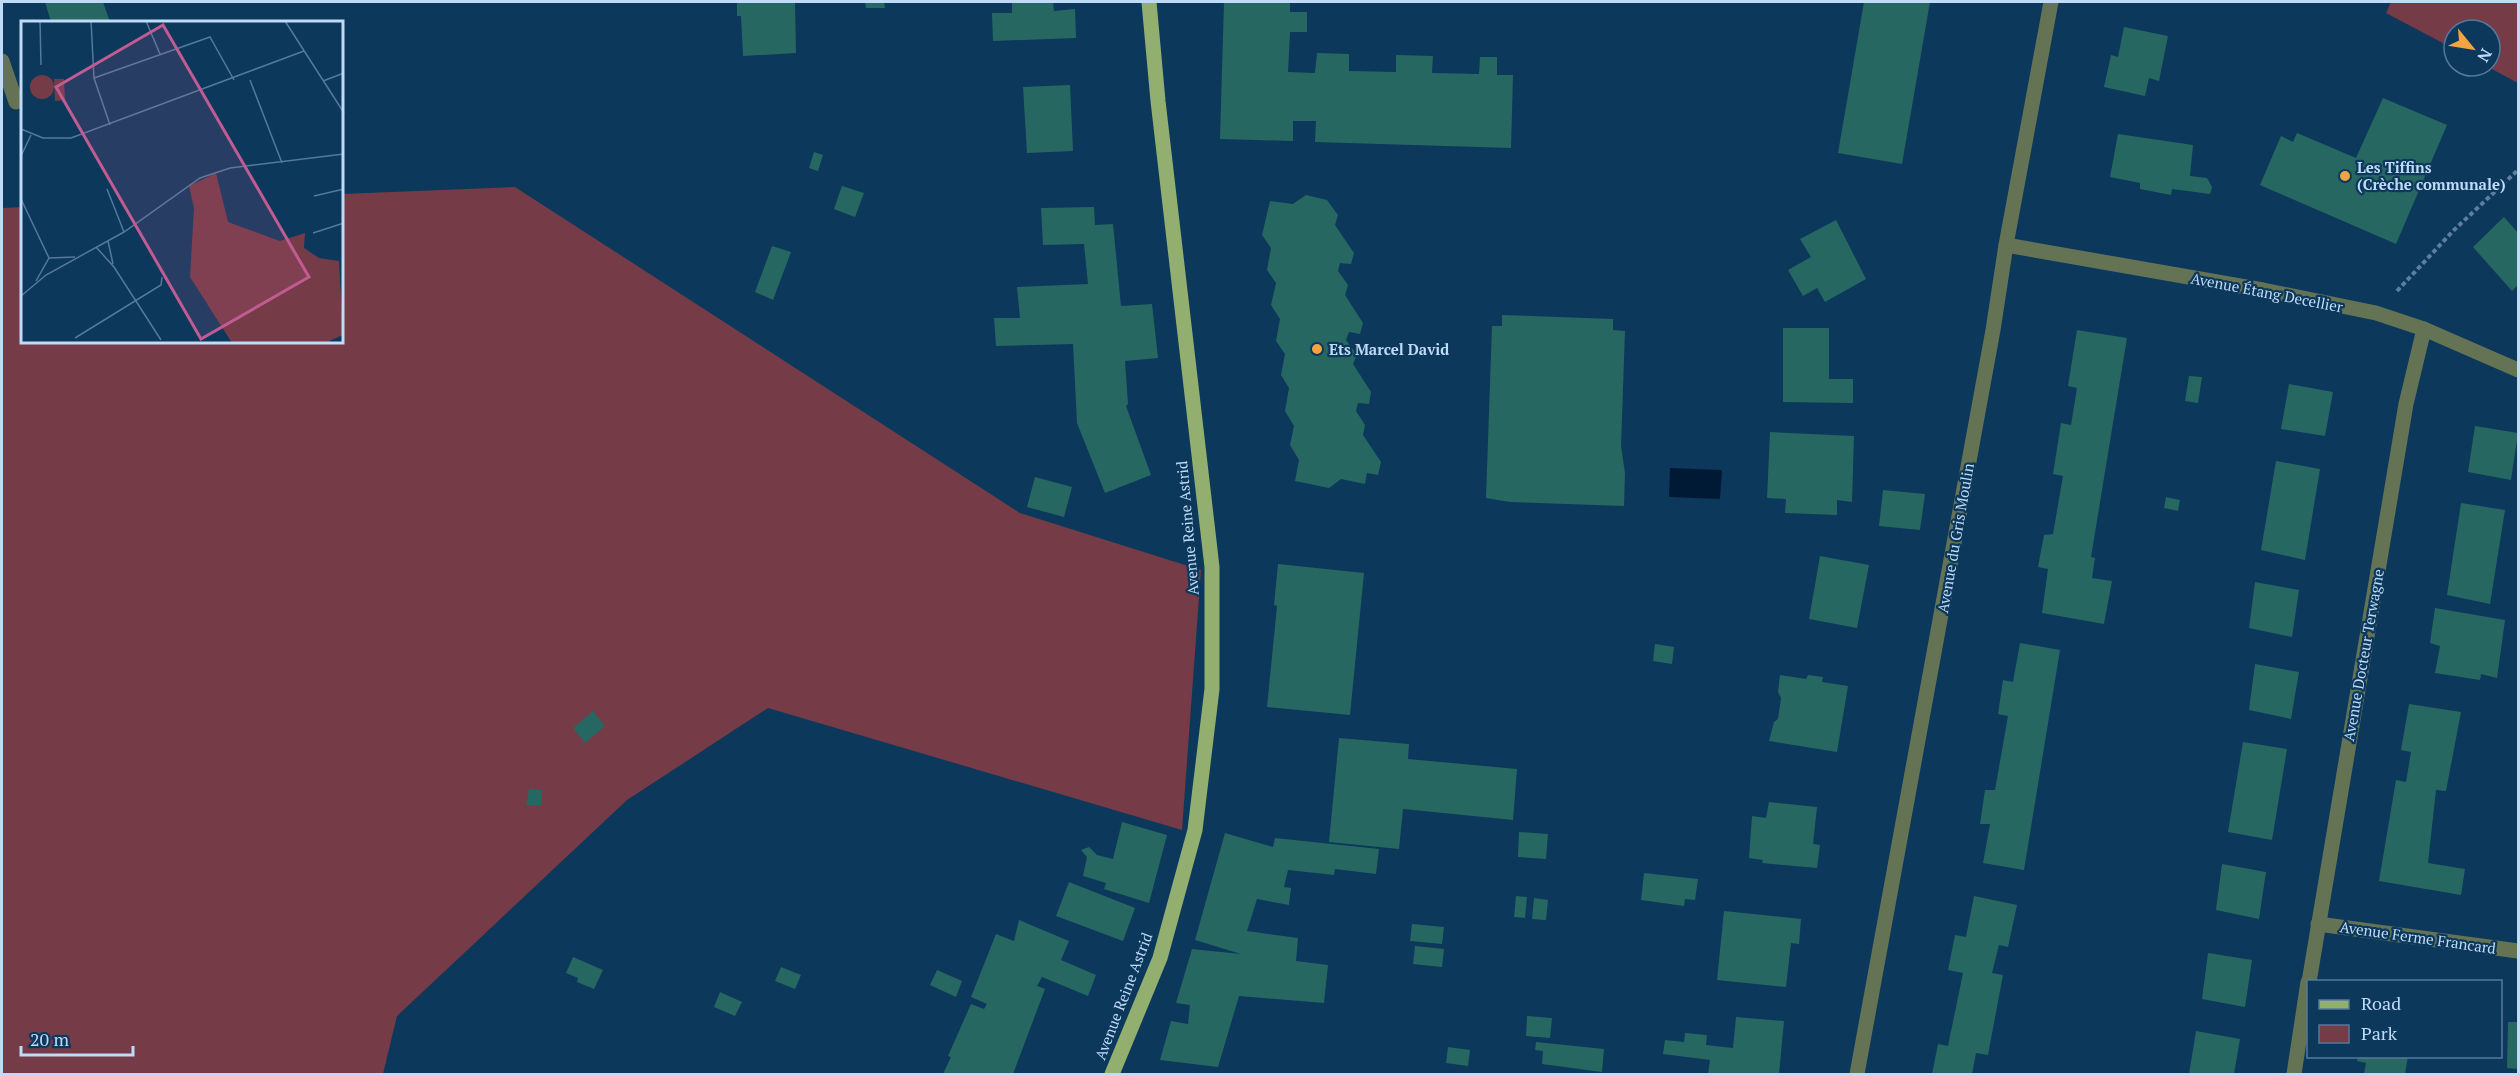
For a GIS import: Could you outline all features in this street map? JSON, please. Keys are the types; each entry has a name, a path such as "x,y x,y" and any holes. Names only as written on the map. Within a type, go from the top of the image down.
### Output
{"main road":[{"name":"Avenue Reine Astrid","path":"1112,1074 1160,958 1195,830 1212,689 1212,567 1158,101 1149,2"}],"street":[{"name":"Avenue du Gris Moulin","path":"1857,1074 2051,2"},
{"path":"2,61 16,102"},
{"name":"Avenue Étang Decellier","path":"2006,245 2263,290 2376,313 2424,329 2518,370"},
{"name":"Avenue Docteur Terwagne","path":"2309,980 2406,404 2424,329"},
{"name":"Avenue Ferme Francard","path":"2318,924 2518,951"},
{"name":"Avenue Docteur Terwagne","path":"2294,1074 2307,994"}],"path":[{"path":"2376,313 2454,230 2518,170"}],"green space":[{"path":"2391,2 2518,2 2518,83 2502,74 2502,18 2442,18 2442,43 2386,13"},
{"path":"515,187 1020,513 1201,570 1182,830 768,708 627,800 397,1016 383,1074 2,1074 2,208 21,207 21,344 344,344 344,194"}],"water":[{"path":"1670,468 1722,470 1720,499 1669,497"}],"building":[{"path":"45,2 103,2 110,21 51,21"},
{"path":"737,2 795,2 796,53 743,56 741,16 737,16"},
{"path":"865,2 884,2 885,8 866,8"},
{"path":"1012,2 1053,2 1054,11 1075,9 1076,38 993,41 992,13 1012,13"},
{"path":"1224,2 1290,2 1290,12 1307,12 1307,32 1290,32 1288,72 1315,73 1317,53 1349,54 1349,71 1396,72 1396,55 1433,56 1432,73 1479,74 1480,57 1497,57 1497,75 1513,75 1511,148 1315,142 1316,121 1293,121 1293,141 1220,139"},
{"path":"1864,2 1930,2 1902,164 1838,153"},
{"path":"2124,27 2168,36 2159,81 2149,78 2145,96 2104,87 2111,55 2118,57"},
{"path":"1070,85 1073,151 1027,153 1023,87"},
{"name":"Les Tiffins (Crèche communale)","path":"2383,98 2447,125 2396,244 2260,185 2281,136 2293,142 2297,133 2356,158"},
{"path":"2118,134 2193,145 2190,176 2207,178 2212,187 2210,194 2172,189 2171,195 2140,189 2140,183 2110,177"},
{"path":"814,152 823,155 818,171 809,168"},
{"path":"842,186 864,193 855,217 834,209"},
{"path":"1306,195 1327,200 1338,215 1335,225 1354,253 1351,264 1340,263 1338,271 1348,285 1345,295 1363,323 1360,334 1349,332 1346,340 1357,355 1353,364 1371,392 1369,404 1358,403 1356,411 1365,425 1363,435 1381,462 1378,475 1367,473 1365,484 1341,479 1329,488 1295,481 1299,460 1290,445 1294,426 1285,411 1289,388 1281,375 1285,354 1276,341 1280,319 1271,305 1276,283 1267,270 1271,248 1262,235 1270,201 1293,204"},
{"path":"1094,207 1095,225 1113,224 1121,306 1152,304 1158,358 1125,361 1128,404 1126,406 1151,475 1105,493 1077,423 1073,344 996,346 994,318 1020,318 1017,287 1088,284 1084,244 1043,245 1041,208"},
{"path":"2504,217 2518,233 2518,285 2512,291 2473,247"},
{"path":"1836,220 1866,279 1825,302 1817,288 1803,296 1788,270 1811,257 1800,239"},
{"path":"772,246 791,252 773,300 755,292"},
{"path":"1502,315 1613,319 1613,330 1625,331 1621,446 1625,473 1624,506 1510,502 1486,498 1492,326 1502,326"},
{"path":"1783,328 1829,328 1829,379 1853,379 1853,403 1783,402"},
{"path":"2077,330 2127,338 2091,557 2095,558 2092,578 2112,581 2104,624 2042,613 2048,569 2038,567 2044,535 2053,534 2063,476 2053,474 2061,423 2071,425 2077,388 2068,386"},
{"path":"2189,376 2202,377 2198,403 2185,401"},
{"path":"2289,384 2333,392 2325,436 2281,429"},
{"path":"2475,426 2518,433 2511,480 2468,472"},
{"path":"1770,432 1854,436 1852,502 1837,500 1837,515 1785,513 1786,499 1767,498"},
{"path":"2276,461 2320,469 2305,560 2261,550"},
{"path":"1035,477 1072,487 1064,517 1027,507"},
{"path":"1883,490 1925,494 1920,530 1879,526"},
{"path":"2166,497 2180,500 2178,511 2164,508"},
{"path":"2461,503 2505,510 2490,604 2447,595"},
{"path":"1820,556 1869,565 1857,628 1809,619"},
{"path":"1278,564 1364,573 1350,715 1267,707 1277,606 1274,605"},
{"path":"2255,582 2299,590 2292,637 2249,628"},
{"path":"2435,608 2505,620 2497,678 2481,674 2480,680 2435,673 2440,646 2430,643"},
{"path":"2020,643 2060,650 2024,870 1983,863 1990,824 1980,824 1985,790 1995,790 2008,716 1998,714 2003,680 2013,682"},
{"path":"1655,644 1674,647 1672,664 1653,661"},
{"path":"2255,664 2299,672 2291,719 2249,710"},
{"path":"1780,675 1806,679 1808,675 1823,677 1822,682 1848,686 1837,752 1769,741 1774,722 1778,719 1781,698 1778,692"},
{"path":"2409,704 2461,712 2446,791 2436,790 2428,863 2465,869 2461,895 2379,881 2396,780 2406,782 2411,752 2401,750"},
{"path":"593,711 605,726 585,743 573,728"},
{"path":"1339,738 1409,744 1408,759 1517,769 1513,820 1403,809 1399,849 1329,842"},
{"path":"2243,742 2287,749 2272,840 2228,832"},
{"path":"529,789 542,790 541,806 526,805"},
{"path":"1769,802 1817,807 1813,844 1820,845 1817,868 1762,863 1763,860 1749,858 1752,816 1766,818"},
{"path":"1122,822 1167,835 1149,903 1104,889 1106,883 1083,876 1087,857 1081,850 1089,847 1097,855 1113,859"},
{"path":"1519,832 1548,834 1546,859 1518,857"},
{"path":"1225,833 1273,847 1275,838 1379,849 1376,874 1335,869 1334,875 1288,870 1284,887 1291,888 1289,905 1257,899 1247,931 1298,938 1296,961 1328,965 1324,1003 1239,996 1218,1067 1160,1060 1171,1021 1188,1024 1190,1005 1176,1003 1192,949 1241,954 1195,940"},
{"path":"2222,864 2266,872 2259,919 2216,910"},
{"path":"1644,873 1698,879 1695,900 1685,899 1684,906 1641,900"},
{"path":"1069,882 1135,908 1123,941 1056,916"},
{"path":"1516,896 1527,897 1525,918 1514,917"},
{"path":"1974,896 2017,905 2008,947 1999,945 1992,973 2003,975 1988,1055 1976,1053 1972,1074 1932,1074 1938,1044 1948,1046 1963,973 1948,970 1955,935 1966,937"},
{"path":"1534,898 1548,900 1546,920 1532,919"},
{"path":"1724,911 1801,919 1799,944 1791,943 1786,987 1717,980"},
{"path":"1019,920 1069,941 1061,960 1096,975 1088,996 1042,977 1037,986 1045,989 1013,1074 943,1074 951,1057 948,1056 971,1004 984,1009 987,1004 971,997 996,934 1014,941"},
{"path":"1412,924 1444,927 1442,944 1410,941"},
{"path":"1415,946 1444,949 1442,967 1413,964"},
{"path":"2208,953 2252,960 2245,1007 2202,999"},
{"path":"573,957 603,970 594,989 577,982 578,978 566,973"},
{"path":"781,967 801,975 795,989 775,981"},
{"path":"937,970 962,981 956,997 930,985"},
{"path":"720,992 742,1002 735,1016 714,1007"},
{"path":"1527,1016 1552,1018 1550,1038 1526,1036"},
{"path":"1736,1017 1784,1021 1779,1074 1708,1074 1710,1060 1663,1054 1665,1040 1684,1042 1685,1033 1707,1035 1706,1045 1733,1048"},
{"path":"2508,1022 2518,1022 2518,1069 2507,1068"},
{"path":"2196,1031 2240,1039 2234,1074 2189,1074"},
{"path":"1536,1042 1604,1049 1602,1072 1542,1064 1543,1051 1535,1050"},
{"path":"1448,1047 1470,1050 1468,1066 1446,1063"},
{"path":"2358,1058 2408,1058 2405,1074 2364,1074 2366,1063 2357,1061"}],"place":[{"name":"Les Tiffins (Crèche communale)","path":"2345,176"},
{"name":"Ets Marcel David","path":"1317,349"}]}
